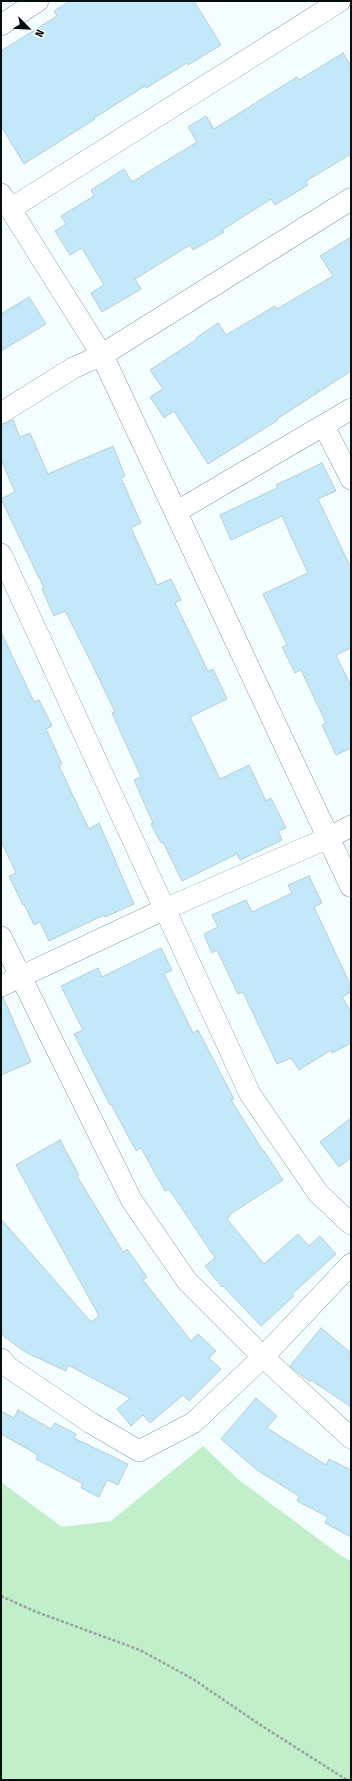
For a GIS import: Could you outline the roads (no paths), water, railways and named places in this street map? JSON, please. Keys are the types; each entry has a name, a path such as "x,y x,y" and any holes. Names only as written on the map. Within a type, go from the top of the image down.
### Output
{"street":[{"path":"1,25 38,1"},
{"path":"340,1 5,202 102,355 351,886"},
{"path":"1,413 73,368 102,355 351,199"},
{"path":"176,512 351,409"},
{"path":"324,426 351,479"},
{"path":"1,554 250,1094 318,1192 351,1224"},
{"path":"1,986 165,910 328,838 351,826"},
{"path":"1,938 132,1201 186,1281 263,1357 351,1438"},
{"path":"1,1359 8,1367 91,1423 139,1451 193,1423 263,1357 351,1264"}]}
